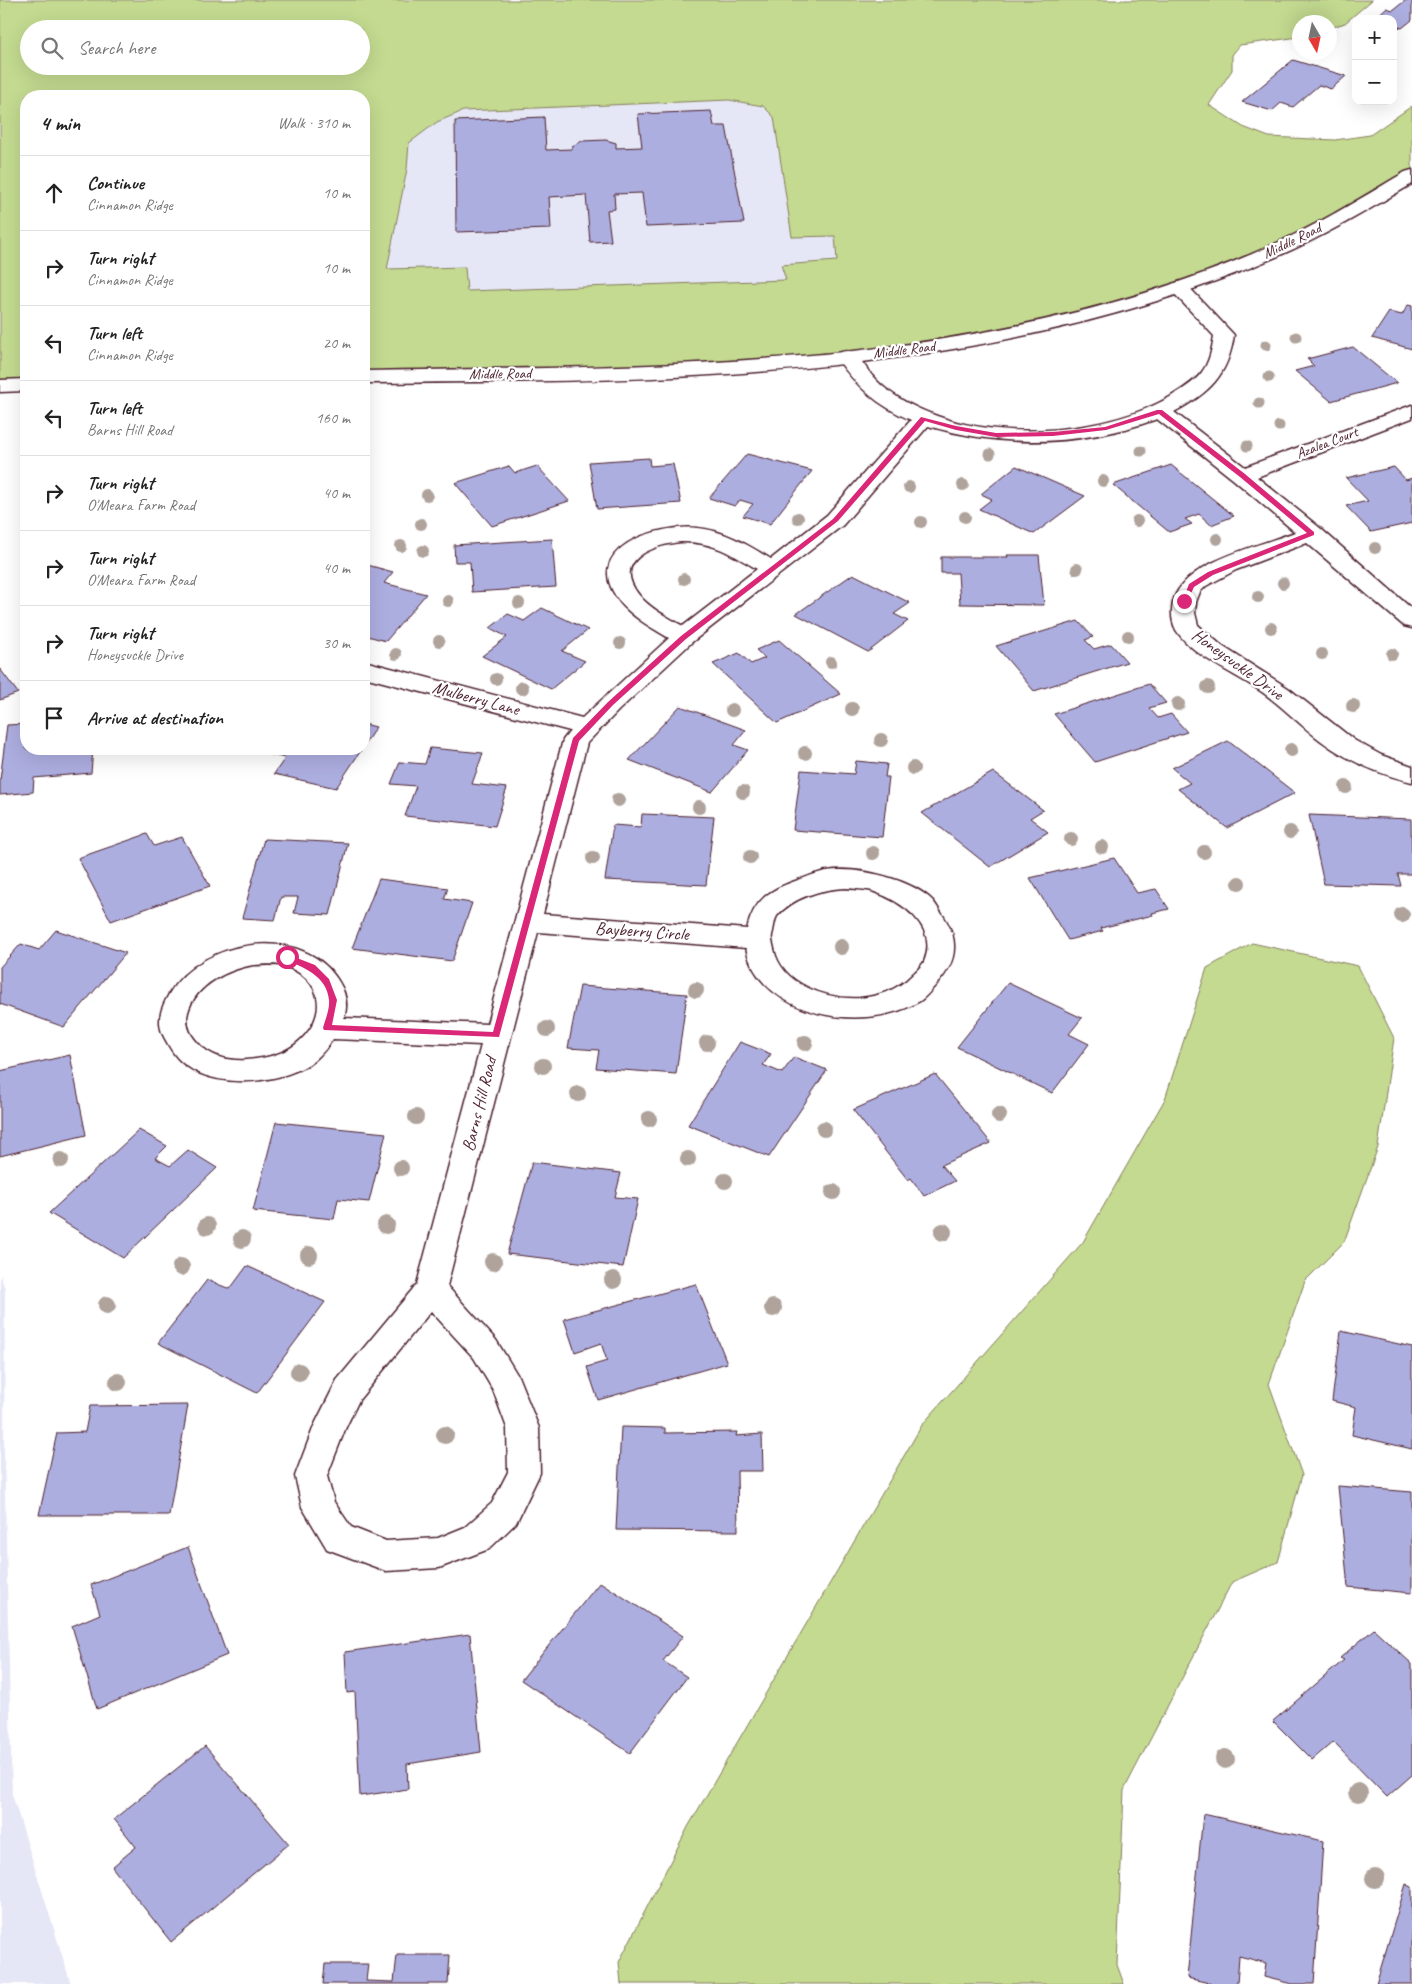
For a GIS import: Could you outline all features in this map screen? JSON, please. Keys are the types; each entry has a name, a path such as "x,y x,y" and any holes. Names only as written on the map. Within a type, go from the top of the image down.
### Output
{"street":[{"name":"Middle Road","path":"370,376 683,370 762,366 846,358 944,345 1035,327 1116,307 1178,288 1255,259 1281,247 1357,208 1412,176"},
{"path":"846,358 877,393 898,406 924,418 956,428 996,435 1053,434 1106,428 1160,411 1199,389 1215,369 1223,349 1224,335 1178,288"},
{"path":"0,386 20,385"},
{"path":"1160,411 1312,533 1412,621"},
{"name":"Azalea Court","path":"1242,475 1412,411"},
{"name":"Barns Hill Road","path":"430,1289 486,1349 507,1386 523,1428 524,1473 504,1513 478,1538 439,1553 386,1556 339,1538 319,1507 311,1476 330,1426 348,1390 430,1289 526,922 576,740 610,704 684,637 835,520 924,418"},
{"name":"Honeysuckle Drive","path":"1312,533 1210,573 1192,586 1184,601 1186,627 1197,638 1272,688 1335,740 1361,755 1392,769 1412,774"},
{"path":"684,637 629,598 619,578 620,565 627,551 644,542 666,536 699,534 731,546 772,569"},
{"name":"Mulberry Lane","path":"370,671 588,727"},
{"path":"846,879 876,882 912,899 924,908 938,928 941,945 936,967 910,993 890,1003 859,1008 820,1004 792,992 776,980 762,958 758,939 764,913 789,893 827,880 846,879"},
{"name":"Bayberry Circle","path":"526,922 758,939"},
{"path":"253,955 287,957 312,967 326,982 333,1000 327,1028 306,1052 281,1064 253,1071 227,1070 202,1063 184,1049 174,1030 172,1018 179,998 202,973 223,962 253,955"},
{"path":"327,1028 496,1035"}],"shaded area":[{"path":"729,100 763,106 774,117 792,237 836,236 838,261 781,265 786,280 467,291 465,267 387,269 407,169 409,143 437,122 463,111"},
{"path":"0,1274 5,1289 4,1451 12,1794 71,1984 0,1984"}],"green space":[{"path":"0,0 1372,0 1352,15 1345,23 1337,26 1337,15 1292,15 1292,38 1240,45 1232,55 1232,70 1209,105 1243,127 1269,137 1335,140 1370,135 1412,106 1412,176 1357,208 1179,288 944,345 683,369 370,377 370,90 20,90 20,385 0,386","holes":["729,100 763,106 774,117 792,237 835,236 837,261 781,265 786,280 467,291 465,267 387,269 407,169 409,143 437,122 463,111"]},
{"path":"1252,943 1358,966 1394,1038 1378,1147 1344,1242 1305,1281 1269,1384 1302,1475 1278,1562 1232,1582 1124,1790 1117,1965 1124,1984 621,1984 619,1962 688,1827 922,1425 1083,1242 1165,1099 1207,968"}],"building":[{"path":"1406,0 1412,0 1412,20 1402,28 1397,27 1397,15 1378,15 1386,8 1393,10"},
{"path":"1293,60 1346,76 1331,89 1319,85 1293,107 1281,103 1272,111 1242,102"},
{"path":"711,111 714,126 726,126 744,223 646,227 642,193 614,194 615,209 607,210 611,241 590,242 586,195 549,197 551,229 456,232 455,121 544,117 546,150 572,149 572,146 582,141 606,140 616,143 616,148 642,147 638,114"},
{"path":"1408,305 1412,306 1412,349 1372,338 1389,312 1402,315"},
{"path":"1353,347 1397,383 1331,401 1295,371 1314,366 1307,359"},
{"path":"747,454 812,471 770,524 743,516 753,504 740,500 735,506 709,498"},
{"path":"649,458 650,466 673,464 681,503 597,509 589,462"},
{"path":"1171,465 1234,516 1211,525 1199,514 1185,519 1192,524 1169,532 1113,485"},
{"path":"509,466 515,473 537,466 569,501 492,526 455,483"},
{"path":"1016,466 1085,496 1034,534 979,509 992,499 981,494"},
{"path":"1394,467 1406,480 1412,478 1412,523 1371,532 1346,506 1368,501 1346,478"},
{"path":"552,539 556,587 472,592 470,562 455,562 454,545"},
{"path":"1007,555 1039,555 1044,605 960,604 958,573 941,573 941,557 1008,557"},
{"path":"370,566 393,572 384,583 426,594 386,641 370,637"},
{"path":"853,574 910,603 894,614 908,621 868,652 796,614"},
{"path":"542,608 588,630 562,651 585,661 551,689 482,656 507,637 490,628 508,614 524,621"},
{"path":"1078,621 1093,637 1085,640 1094,649 1111,644 1127,662 1034,691 996,646"},
{"path":"779,640 841,694 777,723 713,664 739,653 751,664 765,658 756,650"},
{"path":"0,669 18,693 0,700"},
{"path":"1149,684 1166,703 1149,708 1158,718 1171,714 1187,732 1095,762 1054,714"},
{"path":"680,706 746,730 734,745 748,750 712,792 629,760"},
{"path":"20,724 20,755 92,755 91,773 34,778 33,792 0,795 7,725"},
{"path":"370,726 376,727 370,736"},
{"path":"1228,741 1295,793 1227,828 1178,789 1190,783 1172,768"},
{"path":"430,748 483,753 472,784 507,788 495,826 405,816 416,786 391,784 400,762 425,764"},
{"path":"272,755 358,755 336,788 274,774 285,758"},
{"path":"856,761 887,764 885,777 889,777 882,837 793,830 801,770 854,774"},
{"path":"993,772 1043,810 1030,818 1048,832 990,867 922,813"},
{"path":"642,814 714,817 706,885 605,880 613,825 641,827"},
{"path":"1309,815 1411,819 1412,874 1398,874 1401,886 1324,884"},
{"path":"147,834 154,846 182,837 210,886 111,921 78,858"},
{"path":"264,839 348,843 330,915 294,913 298,897 281,897 275,920 242,918"},
{"path":"1114,858 1137,893 1156,889 1169,909 1101,928 1103,931 1068,940 1030,878"},
{"path":"379,879 448,888 444,899 472,903 452,961 352,948"},
{"path":"56,930 126,953 64,1027 0,1004 0,967 21,944 39,950"},
{"path":"1008,983 1082,1018 1069,1034 1089,1044 1052,1093 957,1047"},
{"path":"580,986 687,994 676,1074 596,1068 599,1050 568,1048"},
{"path":"740,1042 771,1054 763,1065 782,1073 794,1057 827,1070 769,1157 688,1125"},
{"path":"70,1055 86,1135 0,1156 0,1071"},
{"path":"935,1074 991,1143 941,1165 955,1181 924,1196 911,1178 908,1180 853,1110"},
{"path":"276,1122 386,1133 369,1202 338,1199 334,1219 253,1211"},
{"path":"139,1130 167,1146 155,1158 170,1166 188,1150 217,1168 123,1258 49,1213"},
{"path":"532,1162 621,1173 615,1197 638,1199 623,1267 507,1254"},
{"path":"247,1266 325,1302 257,1393 158,1343 207,1280 230,1289"},
{"path":"696,1284 727,1363 598,1400 587,1367 607,1361 601,1343 575,1352 564,1319"},
{"path":"1341,1331 1412,1347 1412,1449 1352,1435 1356,1407 1332,1401"},
{"path":"188,1405 169,1515 39,1515 57,1433 85,1432 90,1406"},
{"path":"621,1427 665,1428 665,1433 737,1432 736,1436 762,1434 763,1471 737,1471 738,1531 616,1530"},
{"path":"1338,1486 1412,1492 1412,1593 1348,1587"},
{"path":"188,1547 227,1655 97,1709 72,1626 100,1614 91,1585"},
{"path":"600,1582 683,1636 663,1661 687,1677 630,1753 521,1680"},
{"path":"1374,1629 1412,1664 1412,1775 1387,1797 1333,1742 1312,1760 1273,1721 1344,1660 1340,1658"},
{"path":"470,1634 481,1752 407,1764 408,1789 360,1796 355,1692 347,1693 345,1652"},
{"path":"205,1746 289,1844 171,1942 112,1867 136,1847 114,1819"},
{"path":"1203,1814 1323,1841 1314,1984 1292,1984 1264,1977 1266,1963 1239,1956 1237,1984 1214,1984 1187,1978"},
{"path":"1406,1884 1412,1887 1412,1984 1376,1984"},
{"path":"397,1955 450,1955 448,1984 323,1984 325,1964 368,1964 366,1981 394,1982"}],"route":[{"path":"287,957 312,967 326,982 333,1000 327,1028 496,1035 576,740 610,704 684,637 835,520 924,418 956,428 996,435 1053,434 1106,428 1160,411 1312,533 1210,573 1192,586 1184,601"}]}
